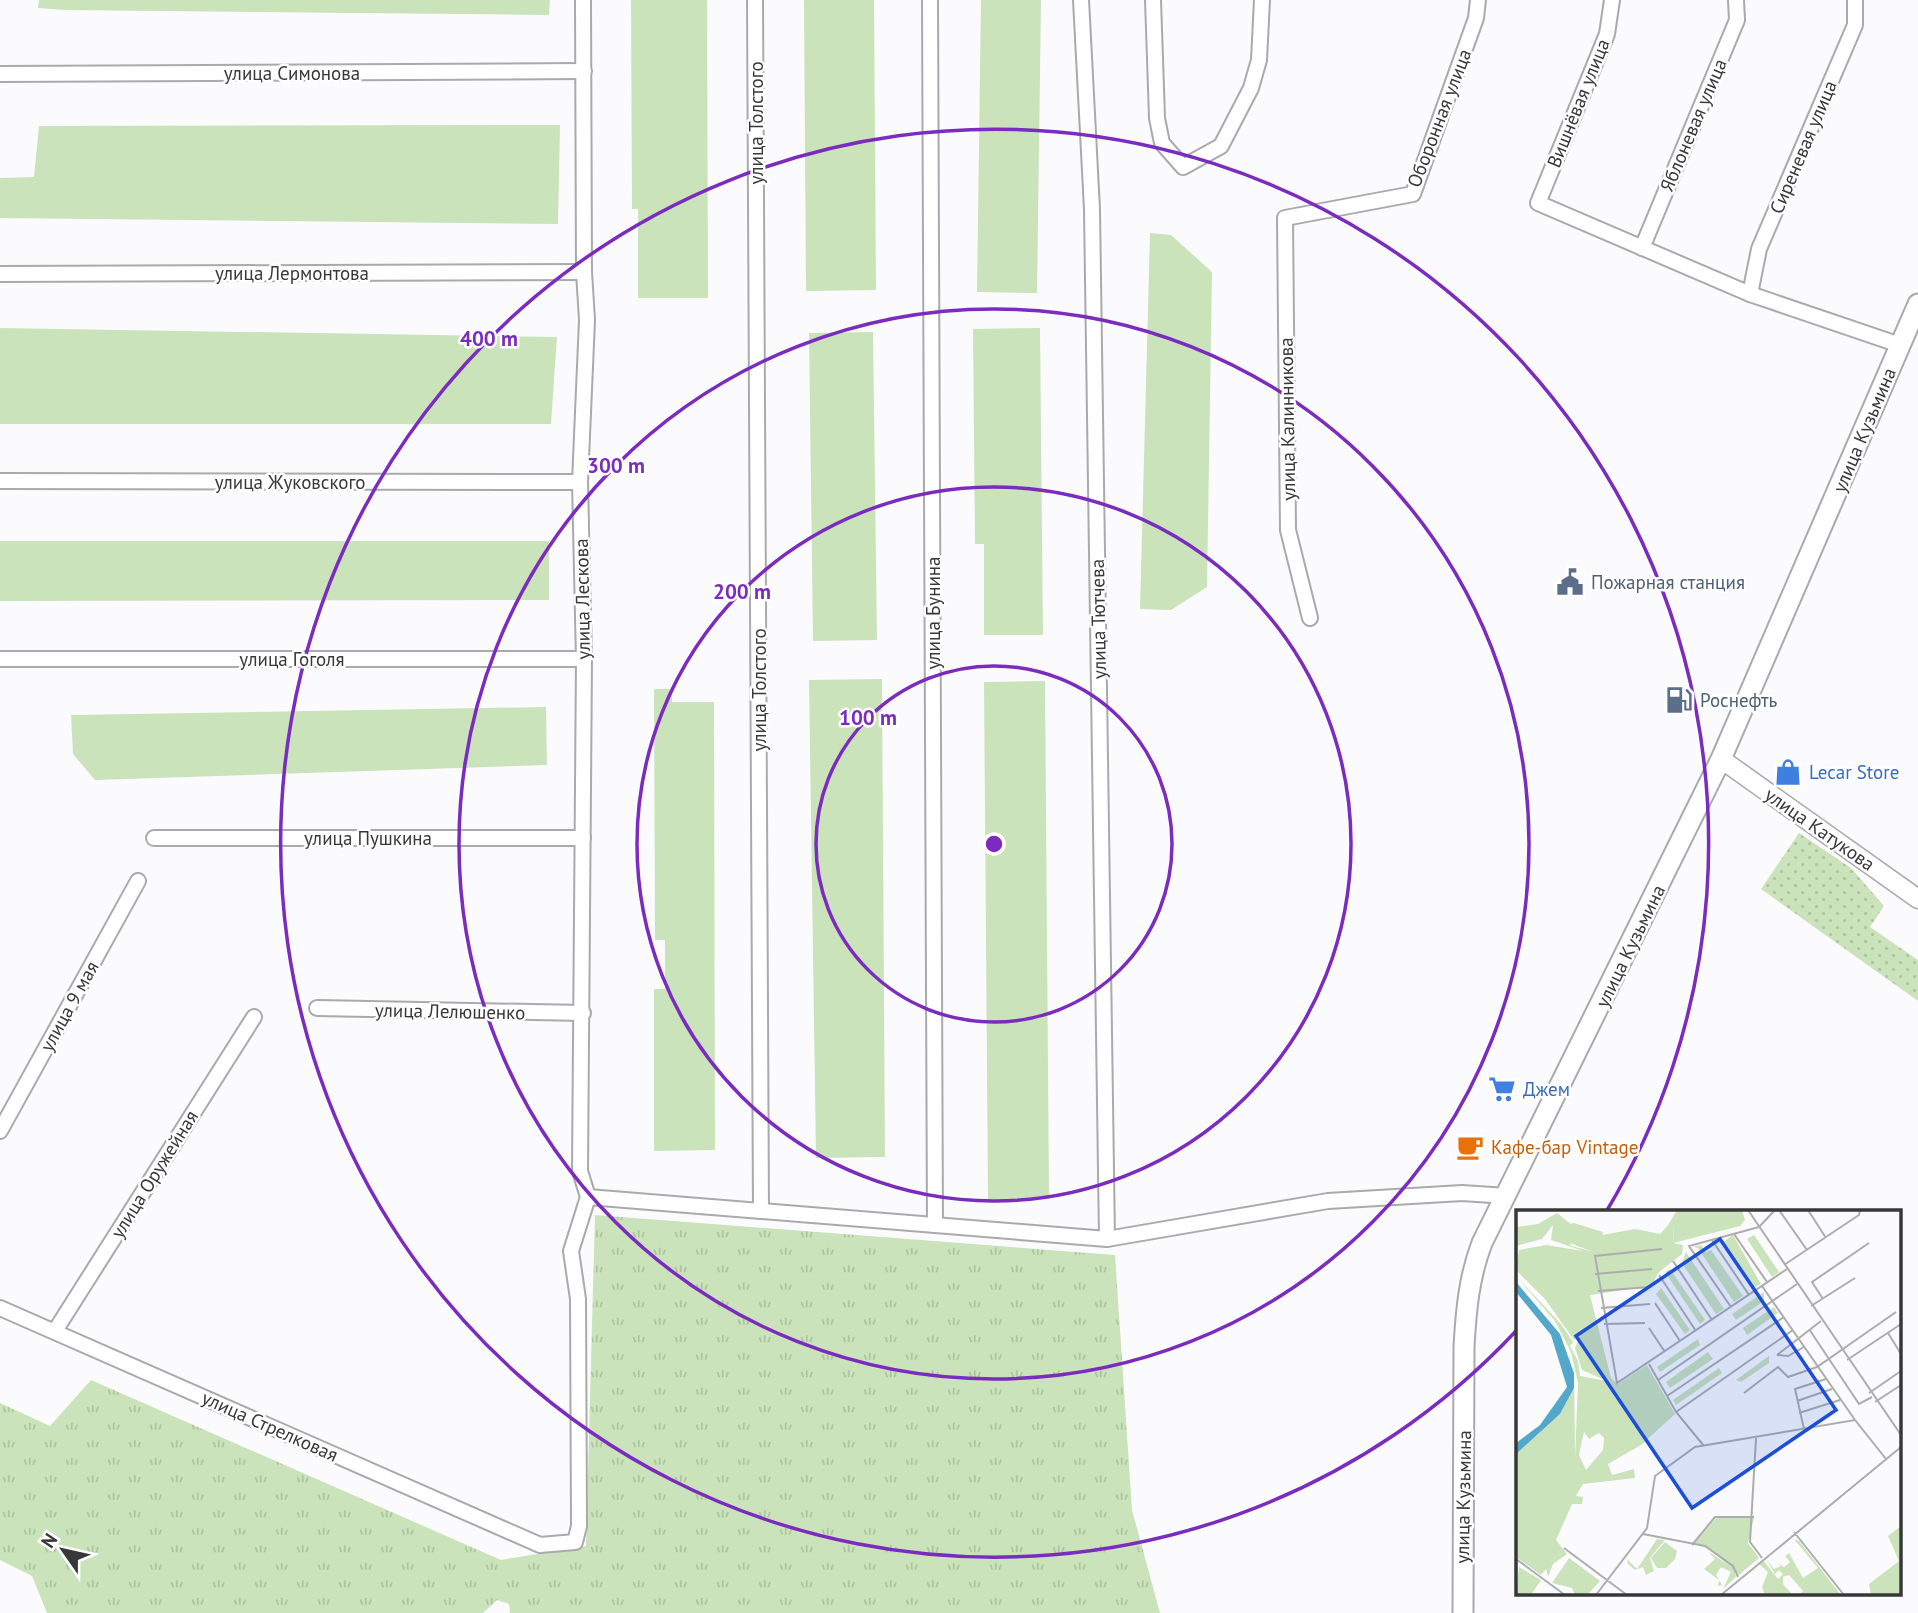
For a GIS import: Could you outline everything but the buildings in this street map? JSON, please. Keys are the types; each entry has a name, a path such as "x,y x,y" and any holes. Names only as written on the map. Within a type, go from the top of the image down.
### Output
{"main road":[{"name":"улица Кузьмина","path":"1463,1613 1466,1310 1473,1266 1721,759 1918,304"}],"street":[{"name":"улица Лескова","path":"583,0 584,272 587,320 580,482 584,660 580,1171 588,1197"},
{"name":"улица Толстого","path":"755,0 761,1211"},
{"name":"улица Бунина","path":"930,0 935,1225"},
{"name":"улица Тютчева","path":"1081,0 1092,209 1107,1239"},
{"path":"1153,0 1157,118 1162,143 1183,167 1221,146 1251,88 1259,60 1262,0"},
{"name":"Оборонная улица","path":"1285,218 1413,194 1476,18 1478,0"},
{"name":"Вишнёвая улица","path":"1612,0 1607,34 1538,203 1642,248"},
{"name":"Яблоневая улица","path":"1642,248 1737,20 1736,0"},
{"name":"Сиреневая улица","path":"1750,294 1759,249 1855,24 1855,0"},
{"name":"улица Симонова","path":"0,74 584,71"},
{"name":"улица Калинникова","path":"1285,218 1288,530 1310,618"},
{"path":"1642,248 1750,294 1900,345"},
{"name":"улица Лермонтова","path":"0,274 584,272"},
{"name":"улица Жуковского","path":"0,481 580,482"},
{"name":"улица Гоголя","path":"0,659 584,660"},
{"name":"улица Катукова","path":"1721,759 1918,899"},
{"name":"улица Пушкина","path":"154,838 583,838"},
{"name":"улица 9 мая","path":"0,1131 138,881"},
{"name":"улица Лелюшенко","path":"317,1008 583,1013"},
{"name":"улица Оружейная","path":"55,1331 254,1017"},
{"path":"588,1197 1107,1239 1328,1201 1462,1193 1507,1196"},
{"name":"улица Стрелковая","path":"0,1308 540,1545 558,1546 575,1542 579,1526 578,1299 571,1251 588,1197"}],"green space":[{"path":"39,0 550,0 549,15 66,10 38,8"},
{"path":"631,0 707,0 708,298 638,298 638,209 632,209"},
{"path":"804,0 874,0 876,290 806,291"},
{"path":"981,0 1041,0 1037,293 977,292"},
{"path":"560,125 558,224 0,218 0,178 34,177 39,126"},
{"path":"1150,233 1171,235 1212,272 1207,587 1171,610 1140,609"},
{"path":"0,328 557,337 551,424 0,424"},
{"path":"1040,328 1043,635 984,635 984,544 975,544 973,329"},
{"path":"873,332 877,640 813,641 809,333"},
{"path":"0,541 549,541 549,600 0,601"},
{"path":"882,679 885,1157 816,1158 809,680"},
{"path":"1045,681 1049,1199 988,1200 984,682"},
{"path":"654,689 672,689 672,702 714,702 715,1150 654,1151 654,989 665,989 665,940 655,940"},
{"path":"546,707 547,765 95,780 73,754 71,715"},
{"path":"1799,833 1851,868 1884,906 1870,927 1918,960 1918,1001 1761,889"},
{"path":"595,1215 1115,1255 1132,1510 1160,1613 510,1613 509,1604 497,1600 483,1613 47,1613 32,1576 0,1560 0,1403 50,1426 91,1380 501,1560 586,1546"}],"place":[{"name":"Пожарная станция","path":"1570,582"},
{"name":"Роснефть","path":"1679,700"},
{"name":"Lecar Store","path":"1788,772"},
{"name":"Джем","path":"1502,1089"},
{"name":"Кафе-бар Vintage","path":"1470,1147"}]}
